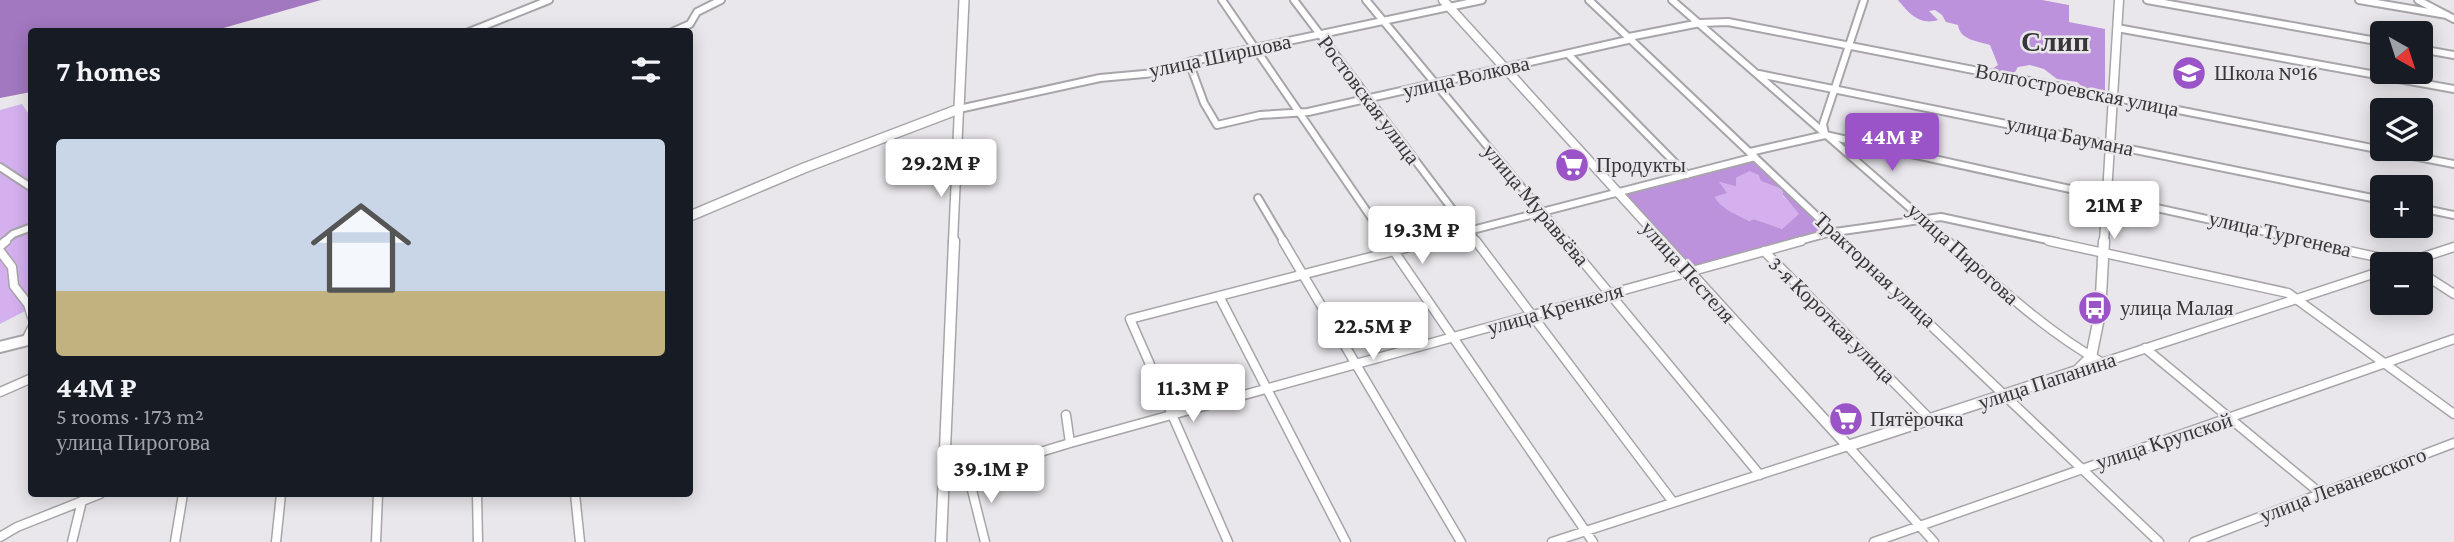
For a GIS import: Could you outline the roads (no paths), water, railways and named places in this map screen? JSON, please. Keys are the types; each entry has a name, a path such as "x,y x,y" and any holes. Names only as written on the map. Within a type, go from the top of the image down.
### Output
{"main road":[{"path":"693,215 804,168 959,109 964,0"},
{"path":"0,347 28,340"}],"street":[{"path":"479,28 549,0"},
{"path":"681,28 690,24 696,12 721,0"},
{"path":"1222,0 1593,542"},
{"name":"Ростовская улица","path":"1294,0 1673,502"},
{"name":"улица Муравьёва","path":"1366,0 1760,475"},
{"name":"улица Ширшова","path":"959,109 1100,78 1154,73 1189,62 1384,22 1446,4 1482,0"},
{"name":"Тракторная улица","path":"1589,0 2159,542"},
{"name":"улица Пирогова","path":"1672,0 1825,135 1926,219 2027,311 2101,362"},
{"path":"1228,542 1130,319 1688,175 1825,135 1823,124 1864,0"},
{"path":"2077,371 2091,357 2104,318 2103,253 2119,0"},
{"path":"2147,0 2370,40"},
{"path":"2358,0 2447,15"},
{"path":"2418,0 2454,19"},
{"name":"улица Пестеля","path":"1446,4 1934,542"},
{"name":"Волгостроевская улица","path":"1700,23 1728,22 2454,164"},
{"name":"улица Волкова","path":"1189,62 1204,103 1217,125 1261,115 1300,112 1368,99 1700,23"},
{"path":"2117,28 2454,89"},
{"path":"2433,51 2454,55"},
{"path":"1568,54 1688,175"},
{"name":"улица Баумана","path":"1759,74 2370,198"},
{"path":"941,542 959,109"},
{"name":"улица Тургенева","path":"1825,135 2370,256"},
{"path":"0,167 28,185"},
{"path":"1258,198 1461,542"},
{"path":"2433,211 2454,215"},
{"name":"улица Кренкеля","path":"945,481 1070,443 1266,391 1764,251 1836,233 1918,218 1941,217 1972,223 2288,293 2454,414"},
{"path":"0,238 28,228"},
{"path":"13,234 0,248 12,267 14,286 28,304"},
{"path":"2433,254 2454,247"},
{"name":"3-я Короткая улица","path":"1764,251 1930,419"},
{"name":"улица Папанина","path":"1552,542 2370,275"},
{"path":"2433,280 2454,294"},
{"path":"1219,296 1346,542"},
{"name":"улица Крупской","path":"1874,542 2454,339"},
{"path":"2146,348 2320,493"},
{"path":"0,392 28,380"},
{"path":"1066,415 1070,443"},
{"name":"улица Леваневского","path":"2194,542 2454,443"},
{"path":"968,474 985,542"},
{"path":"0,537 17,527 92,497"},
{"path":"175,542 182,497"},
{"path":"276,542 281,497"},
{"path":"376,542 378,497"},
{"path":"477,497 478,542"},
{"path":"575,497 580,542"},
{"path":"72,542 82,501"}],"place":[{"name":"Школа №16","path":"2189,73"},
{"name":"Продукты","path":"1572,165"},
{"name":"улица Малая","path":"2095,308"},
{"name":"Пятёрочка","path":"1846,419"}],"district":[{"name":"Слип","path":"2055,41"}]}
